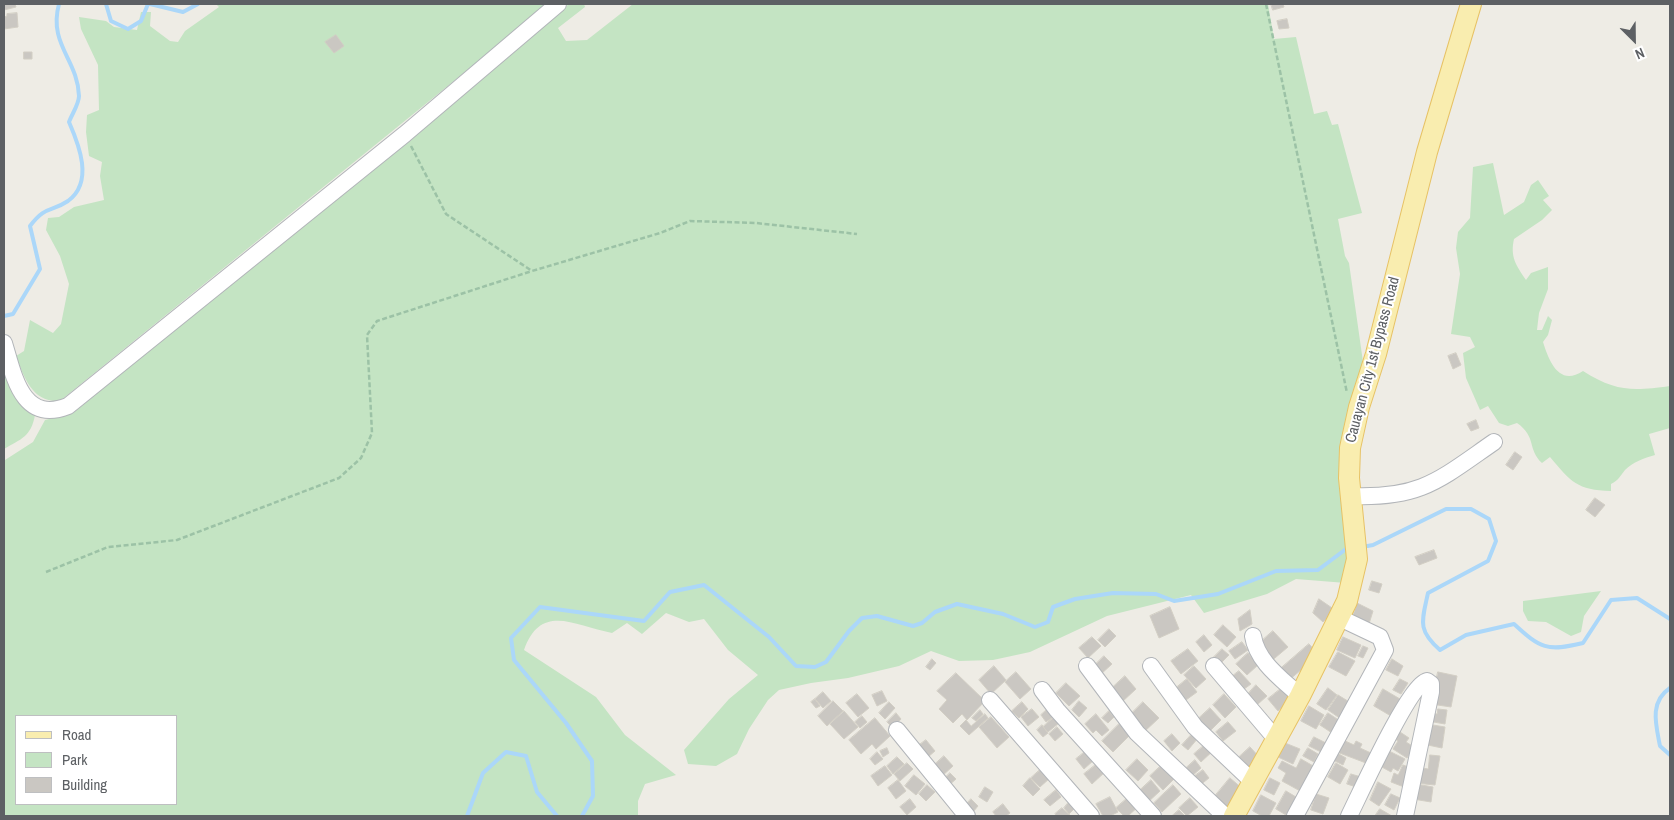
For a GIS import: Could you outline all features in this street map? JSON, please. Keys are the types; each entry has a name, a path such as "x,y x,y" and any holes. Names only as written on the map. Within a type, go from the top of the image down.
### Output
{"main road":[{"name":"Cauayan City 1st Bypass Road","path":"1234,816 1300,696 1340,618 1349,594 1357,559 1350,496 1350,448 1358,407 1376,354 1427,152 1471,4"}],"street":[{"path":"4,343 18,387 29,402 42,411 56,411 68,406 404,134 558,4"},
{"path":"1350,496 1382,497 1420,489 1442,477 1494,442"},
{"path":"1295,816 1385,650 1380,636 1340,618"},
{"path":"1253,636 1255,649 1300,696"},
{"path":"1087,666 1137,733 1225,816"},
{"path":"1151,666 1195,727 1253,782"},
{"path":"1214,666 1276,739"},
{"path":"1349,816 1394,724 1417,688 1427,681 1431,686 1429,701 1404,816"},
{"path":"1042,690 1153,816"},
{"path":"990,700 1091,816"},
{"path":"897,730 967,816"}],"path":[{"path":"1266,4 1345,387 1350,400 1358,407"},
{"path":"404,134 446,214 532,271"},
{"path":"46,572 108,547 177,540 339,478 361,458 372,432 366,335 377,321 532,271 660,233 690,221 756,223 857,234"}],"green space":[{"path":"216,4 546,4 60,401 51,401 43,398 31,388 22,373 16,356 24,351 30,320 53,333 61,324 69,284 60,256 46,230 48,218 59,217 74,207 104,200 100,176 102,162 89,156 86,132 87,115 99,110 98,65 81,29 79,17 106,21 114,27 137,30 141,12 151,12 150,26 170,41 178,42 185,31 219,7"},
{"path":"569,4 584,4 585,7 558,28 566,41 587,40 633,4 1268,4 1274,39 1296,37 1314,114 1327,111 1332,125 1338,124 1362,213 1338,219 1345,256 1349,263 1364,369 1346,583 1296,579 1267,594 1204,613 1191,595 1107,616 1030,652 993,660 959,661 931,651 899,666 848,678 779,690 768,700 749,729 737,754 716,766 688,764 684,750 729,699 758,675 728,650 704,619 689,622 666,613 642,634 627,623 612,633 560,621 540,626 531,635 524,650 596,697 625,735 676,775 645,784 638,801 638,816 4,816 4,453 5,460 33,442 45,420 73,413"},
{"path":"1493,163 1504,215 1524,202 1531,185 1538,180 1549,196 1543,200 1552,210 1542,220 1514,239 1513,256 1526,280 1531,273 1548,267 1548,289 1539,313 1537,330 1542,330 1548,316 1552,320 1548,335 1543,342 1548,357 1556,370 1567,376 1583,371 1605,383 1625,388 1645,389 1670,386 1670,428 1649,434 1655,455 1628,467 1611,484 1611,491 1590,489 1576,483 1550,457 1542,463 1537,458 1530,438 1523,428 1517,423 1508,426 1499,423 1488,406 1480,410 1466,378 1463,353 1475,347 1470,337 1451,334 1460,274 1456,248 1458,232 1470,218 1473,167"},
{"path":"4,366 22,404 35,415 28,433 4,449"},
{"path":"1601,591 1584,616 1581,632 1571,636 1546,622 1528,621 1523,611 1523,601"}],"building":[{"path":"4,4 15,4 16,7 4,10"},
{"path":"1271,4 1283,4 1284,7 1273,10"},
{"path":"17,13 18,27 4,29 4,17 7,14"},
{"path":"1287,19 1289,28 1279,29 1277,21"},
{"path":"336,35 344,46 334,53 325,42"},
{"path":"24,52 32,52 32,59 24,59"},
{"path":"1456,353 1461,365 1453,369 1448,356"},
{"path":"1476,420 1479,428 1471,431 1467,424"},
{"path":"1515,452 1522,457 1513,470 1506,465"},
{"path":"1595,498 1605,505 1595,517 1586,510"},
{"path":"1434,550 1437,558 1419,565 1415,557"},
{"path":"1372,581 1382,584 1379,593 1369,590"},
{"path":"1319,599 1335,610 1323,622 1313,613"},
{"path":"1357,603 1373,611 1368,627 1351,622"},
{"path":"1170,607 1179,629 1159,638 1150,616"},
{"path":"1250,610 1252,624 1240,631 1238,619"},
{"path":"1223,625 1236,637 1227,647 1214,635"},
{"path":"1109,629 1116,636 1105,647 1098,640"},
{"path":"1273,631 1288,647 1269,663 1256,646"},
{"path":"1204,635 1212,645 1204,652 1196,642"},
{"path":"1092,637 1101,646 1088,658 1079,648"},
{"path":"1343,637 1361,645 1355,658 1337,650"},
{"path":"1242,642 1248,650 1235,659 1229,651"},
{"path":"1309,644 1319,655 1289,680 1279,670"},
{"path":"1363,646 1368,648 1363,658 1358,656"},
{"path":"1188,649 1198,661 1181,674 1171,661"},
{"path":"1222,649 1229,655 1219,665 1213,658"},
{"path":"1338,652 1355,661 1346,676 1329,667"},
{"path":"1248,653 1258,665 1247,675 1236,664"},
{"path":"1104,656 1112,664 1100,675 1093,667"},
{"path":"932,659 936,663 930,670 926,667"},
{"path":"1392,659 1403,666 1398,676 1386,670"},
{"path":"994,666 1006,680 991,694 979,680"},
{"path":"1194,666 1206,679 1196,688 1184,675"},
{"path":"1239,671 1251,684 1240,692 1229,679"},
{"path":"1016,672 1031,689 1020,699 1005,682"},
{"path":"1438,672 1457,676 1451,707 1431,704"},
{"path":"956,673 985,701 967,720 962,714 953,723 939,709 947,700 937,691"},
{"path":"1125,676 1136,689 1122,702 1111,689"},
{"path":"1187,679 1197,692 1186,700 1176,688"},
{"path":"1400,679 1408,683 1401,694 1393,690"},
{"path":"1066,683 1080,696 1069,706 1056,693"},
{"path":"1256,685 1267,696 1258,704 1248,694"},
{"path":"1283,687 1292,699 1278,711 1268,699"},
{"path":"1328,688 1337,695 1326,710 1317,704"},
{"path":"1383,689 1400,699 1391,716 1374,706"},
{"path":"882,691 887,701 877,706 872,695"},
{"path":"823,692 831,701 823,708 815,699"},
{"path":"857,694 869,708 858,717 846,703"},
{"path":"1224,694 1236,707 1225,718 1213,705"},
{"path":"1338,695 1351,703 1341,719 1328,710"},
{"path":"815,699 820,706 816,708 811,702"},
{"path":"833,701 843,711 827,726 818,716"},
{"path":"1079,701 1087,708 1079,717 1072,710"},
{"path":"889,702 895,708 885,719 879,713"},
{"path":"1022,702 1028,709 1019,718 1012,711"},
{"path":"1143,702 1159,718 1144,732 1129,716"},
{"path":"1309,706 1324,715 1316,729 1301,721"},
{"path":"1050,707 1056,715 1046,722 1041,715"},
{"path":"1210,708 1221,720 1208,733 1196,721"},
{"path":"1032,709 1039,717 1028,726 1021,717"},
{"path":"1438,709 1447,710 1445,724 1428,721 1429,713 1437,714"},
{"path":"980,710 983,714 976,721 972,718"},
{"path":"844,711 858,727 844,739 830,724"},
{"path":"1109,711 1114,717 1108,723 1102,718"},
{"path":"896,713 901,719 893,728 887,722"},
{"path":"1328,713 1343,723 1335,735 1320,725"},
{"path":"985,714 988,718 969,735 960,726 966,720 971,726"},
{"path":"1096,714 1109,730 1102,736 1096,730 1093,733 1085,724"},
{"path":"862,716 867,722 860,728 855,722"},
{"path":"991,717 1009,737 997,748 979,727"},
{"path":"1054,717 1059,723 1048,732 1043,727"},
{"path":"875,718 890,736 876,749 872,744 861,754 849,740"},
{"path":"1228,722 1236,731 1223,741 1216,732"},
{"path":"1119,724 1130,735 1113,752 1102,741"},
{"path":"1427,724 1445,727 1442,748 1423,744"},
{"path":"1042,725 1048,733 1043,737 1037,730"},
{"path":"1057,727 1063,734 1055,741 1049,734"},
{"path":"1400,732 1409,738 1406,742 1414,747 1407,758 1393,749 1398,741 1395,739"},
{"path":"1193,733 1198,738 1188,750 1182,745"},
{"path":"1172,734 1180,743 1172,751 1164,741"},
{"path":"1314,737 1326,743 1321,752 1309,746"},
{"path":"926,740 935,751 928,757 918,746"},
{"path":"1343,740 1354,745 1356,741 1362,744 1360,748 1371,753 1366,763 1337,752"},
{"path":"1208,742 1215,749 1201,762 1194,754"},
{"path":"1285,743 1300,749 1293,764 1278,757"},
{"path":"1250,747 1261,759 1248,771 1237,759"},
{"path":"887,748 889,753 883,757 880,751"},
{"path":"1308,748 1318,754 1314,762 1303,756"},
{"path":"1086,751 1094,760 1084,769 1076,759"},
{"path":"1389,751 1405,759 1398,771 1393,768 1391,772 1380,766"},
{"path":"877,752 883,759 875,765 870,759"},
{"path":"1337,753 1346,758 1343,765 1333,760"},
{"path":"1430,755 1440,756 1435,785 1415,783 1417,767 1428,769"},
{"path":"944,756 953,766 941,777 932,767"},
{"path":"897,757 904,764 893,774 887,766"},
{"path":"1137,759 1148,770 1138,781 1126,770"},
{"path":"1301,759 1315,767 1302,792 1282,781 1286,773 1278,768 1282,761 1296,768"},
{"path":"1195,760 1201,768 1191,777 1184,770"},
{"path":"907,763 913,769 900,781 894,774"},
{"path":"1098,763 1105,772 1092,784 1084,774"},
{"path":"1336,763 1348,770 1340,784 1328,777"},
{"path":"1163,764 1176,777 1163,790 1150,776"},
{"path":"1403,765 1411,768 1404,787 1391,782 1394,773 1398,775"},
{"path":"885,766 892,775 878,786 871,776"},
{"path":"1041,769 1050,778 1040,787 1031,778"},
{"path":"1203,770 1209,778 1199,786 1192,778"},
{"path":"950,773 956,779 948,786 943,780"},
{"path":"1351,774 1361,777 1356,787 1347,784"},
{"path":"914,775 925,784 916,795 905,786"},
{"path":"1030,778 1040,789 1033,796 1023,786"},
{"path":"1230,778 1244,790 1229,808 1215,796"},
{"path":"1270,778 1280,783 1274,795 1264,790"},
{"path":"898,780 906,791 896,799 888,788"},
{"path":"1151,780 1160,791 1146,804 1136,794"},
{"path":"1378,782 1391,789 1379,806 1370,800"},
{"path":"1416,784 1433,787 1431,802 1413,799"},
{"path":"927,785 935,792 926,801 919,794"},
{"path":"1173,785 1181,794 1162,812 1154,803"},
{"path":"985,787 993,792 987,802 979,797"},
{"path":"1056,790 1061,797 1050,806 1044,800"},
{"path":"1286,791 1296,797 1286,815 1276,809"},
{"path":"1316,794 1329,798 1323,814 1311,810"},
{"path":"1391,794 1400,798 1394,810 1385,805"},
{"path":"1131,795 1140,805 1128,816 1124,816 1116,808"},
{"path":"1261,795 1276,803 1269,816 1262,816 1253,811"},
{"path":"1110,797 1118,812 1110,816 1103,816 1096,804"},
{"path":"1190,798 1198,807 1187,816 1179,808"},
{"path":"910,799 916,807 907,815 900,807"},
{"path":"971,799 978,806 973,812 965,806"},
{"path":"1069,802 1075,808 1069,814 1064,808"},
{"path":"1003,804 1010,813 1006,816 996,816 993,812"},
{"path":"1062,808 1071,816 1057,816 1055,814"},
{"path":"1380,809 1392,816 1375,816"},
{"path":"1179,810 1185,816 1172,816"}],"waterway":[{"path":"4,316 13,314 40,269 30,226 44,212 68,201 81,184 82,163 80,152 69,122 77,106 79,96 74,72 57,30 59,4"},
{"path":"106,4 111,21 128,29 141,21 148,4"},
{"path":"150,4 183,12 198,4"},
{"path":"1362,547 1373,545 1446,509 1471,509 1489,519 1496,541 1488,561 1428,593 1423,624 1428,637 1440,650 1466,635 1514,624 1538,643 1545,646 1561,647 1583,643 1611,600 1637,598 1670,619"},
{"path":"582,816 593,796 592,761 566,723 514,660 511,638 540,607 644,621 670,592 704,585 769,637 796,666 815,667 826,662 849,631 862,618 877,616 913,626 922,623 935,612 957,604 1003,614 1035,627 1048,622 1053,607 1075,599 1113,593 1156,594 1174,601 1218,594 1276,571 1318,570 1350,548"},
{"path":"1670,688 1659,700 1656,714 1660,746 1670,755"},
{"path":"467,816 483,773 506,752 526,756 537,792 557,816"}]}
